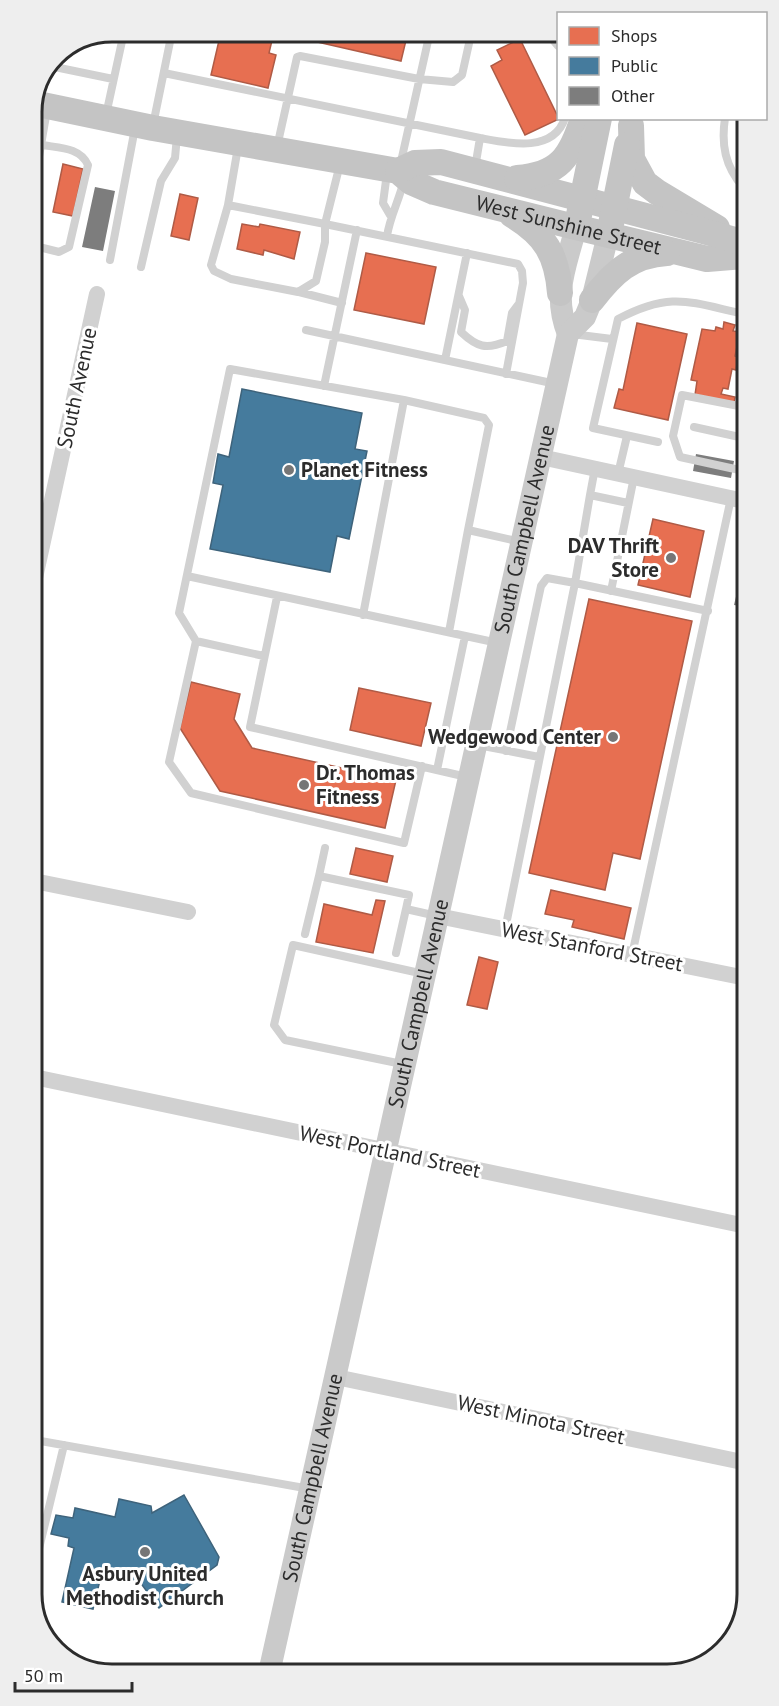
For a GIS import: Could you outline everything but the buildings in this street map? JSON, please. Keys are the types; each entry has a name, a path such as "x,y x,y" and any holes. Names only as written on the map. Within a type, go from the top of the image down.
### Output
{"main road":[{"name":"West Sunshine Street","path":"42,105 178,133 397,172 411,182 434,192 707,259 737,248"},
{"path":"505,179 535,177 560,164 570,152 582,120"},
{"name":"South Campbell Avenue","path":"568,334 560,313 560,293 583,199 599,120"},
{"path":"632,122 632,159 645,183 690,210 737,244"},
{"name":"South Campbell Avenue","path":"271,1664 568,334 585,317 592,300 632,122"},
{"name":"West Sunshine Street","path":"397,172 415,163 441,162 614,207 737,246"},
{"path":"498,207 526,224 548,247 556,262 560,293"},
{"path":"592,300 610,277 625,264 644,256 681,253"}],"street":[{"name":"South Avenue","path":"42,546 97,294"},
{"path":"541,457 737,500"},
{"path":"42,883 188,912"},
{"name":"West Stanford Street","path":"438,916 737,976"},
{"name":"West Portland Street","path":"42,1079 737,1224"},
{"name":"West Minota Street","path":"336,1377 737,1460"}],"lane":[{"path":"105,118 122,42"},
{"path":"110,261 144,126 164,74 170,42"},
{"path":"390,215 383,203 397,172 428,42"},
{"path":"276,150 297,57 419,79 453,82 462,75 469,42"},
{"path":"57,68 113,79"},
{"path":"164,74 514,144 532,144 549,137 562,126 564,120"},
{"path":"725,120 722,138 725,158 737,177"},
{"path":"141,267 161,181 175,158 178,133"},
{"path":"474,171 480,138"},
{"path":"238,143 228,205 211,265 213,271 221,276 342,303"},
{"path":"42,145 70,149 84,157 88,165 69,247 59,252 42,248"},
{"path":"298,292 316,281 325,242 325,224 340,161"},
{"path":"387,236 390,215 398,206 397,172"},
{"path":"228,205 518,264 524,283 506,374"},
{"path":"324,386 357,230"},
{"path":"446,360 467,253"},
{"path":"459,296 465,310 461,332 472,343 492,348 507,341 512,313 521,301"},
{"path":"658,442 593,428 618,319 638,308 669,299 737,313"},
{"path":"306,330 557,384"},
{"path":"568,334 612,339"},
{"path":"423,766 404,843 191,793 169,762 196,641 179,613 230,369 404,400 470,413 484,418 489,425 449,632"},
{"path":"737,406 682,395 673,436 680,457 737,469"},
{"path":"363,615 404,400"},
{"path":"694,427 737,436"},
{"path":"611,591 628,503 627,436"},
{"path":"505,930 575,583 595,468"},
{"path":"590,495 628,503"},
{"path":"632,955 708,611 737,504"},
{"path":"468,530 521,542"},
{"path":"187,576 498,643"},
{"path":"506,751 541,586 547,578 708,611"},
{"path":"278,597 250,727 468,777"},
{"path":"437,770 465,636"},
{"path":"196,641 264,656"},
{"path":"475,744 539,757"},
{"path":"305,934 325,848"},
{"path":"319,876 409,895 396,953"},
{"path":"406,909 438,916"},
{"path":"405,1064 285,1040 274,1025 293,945 425,974"},
{"path":"42,1441 311,1489"},
{"path":"42,1536 64,1445"}],"place":[{"name":"Planet Fitness","path":"289,470"},
{"name":"DAV Thrift Store","path":"671,558"},
{"name":"Wedgewood Center","path":"613,737"},
{"name":"Dr. Thomas Fitness","path":"304,785"},
{"name":"Asbury United Methodist Church","path":"145,1552"}]}
